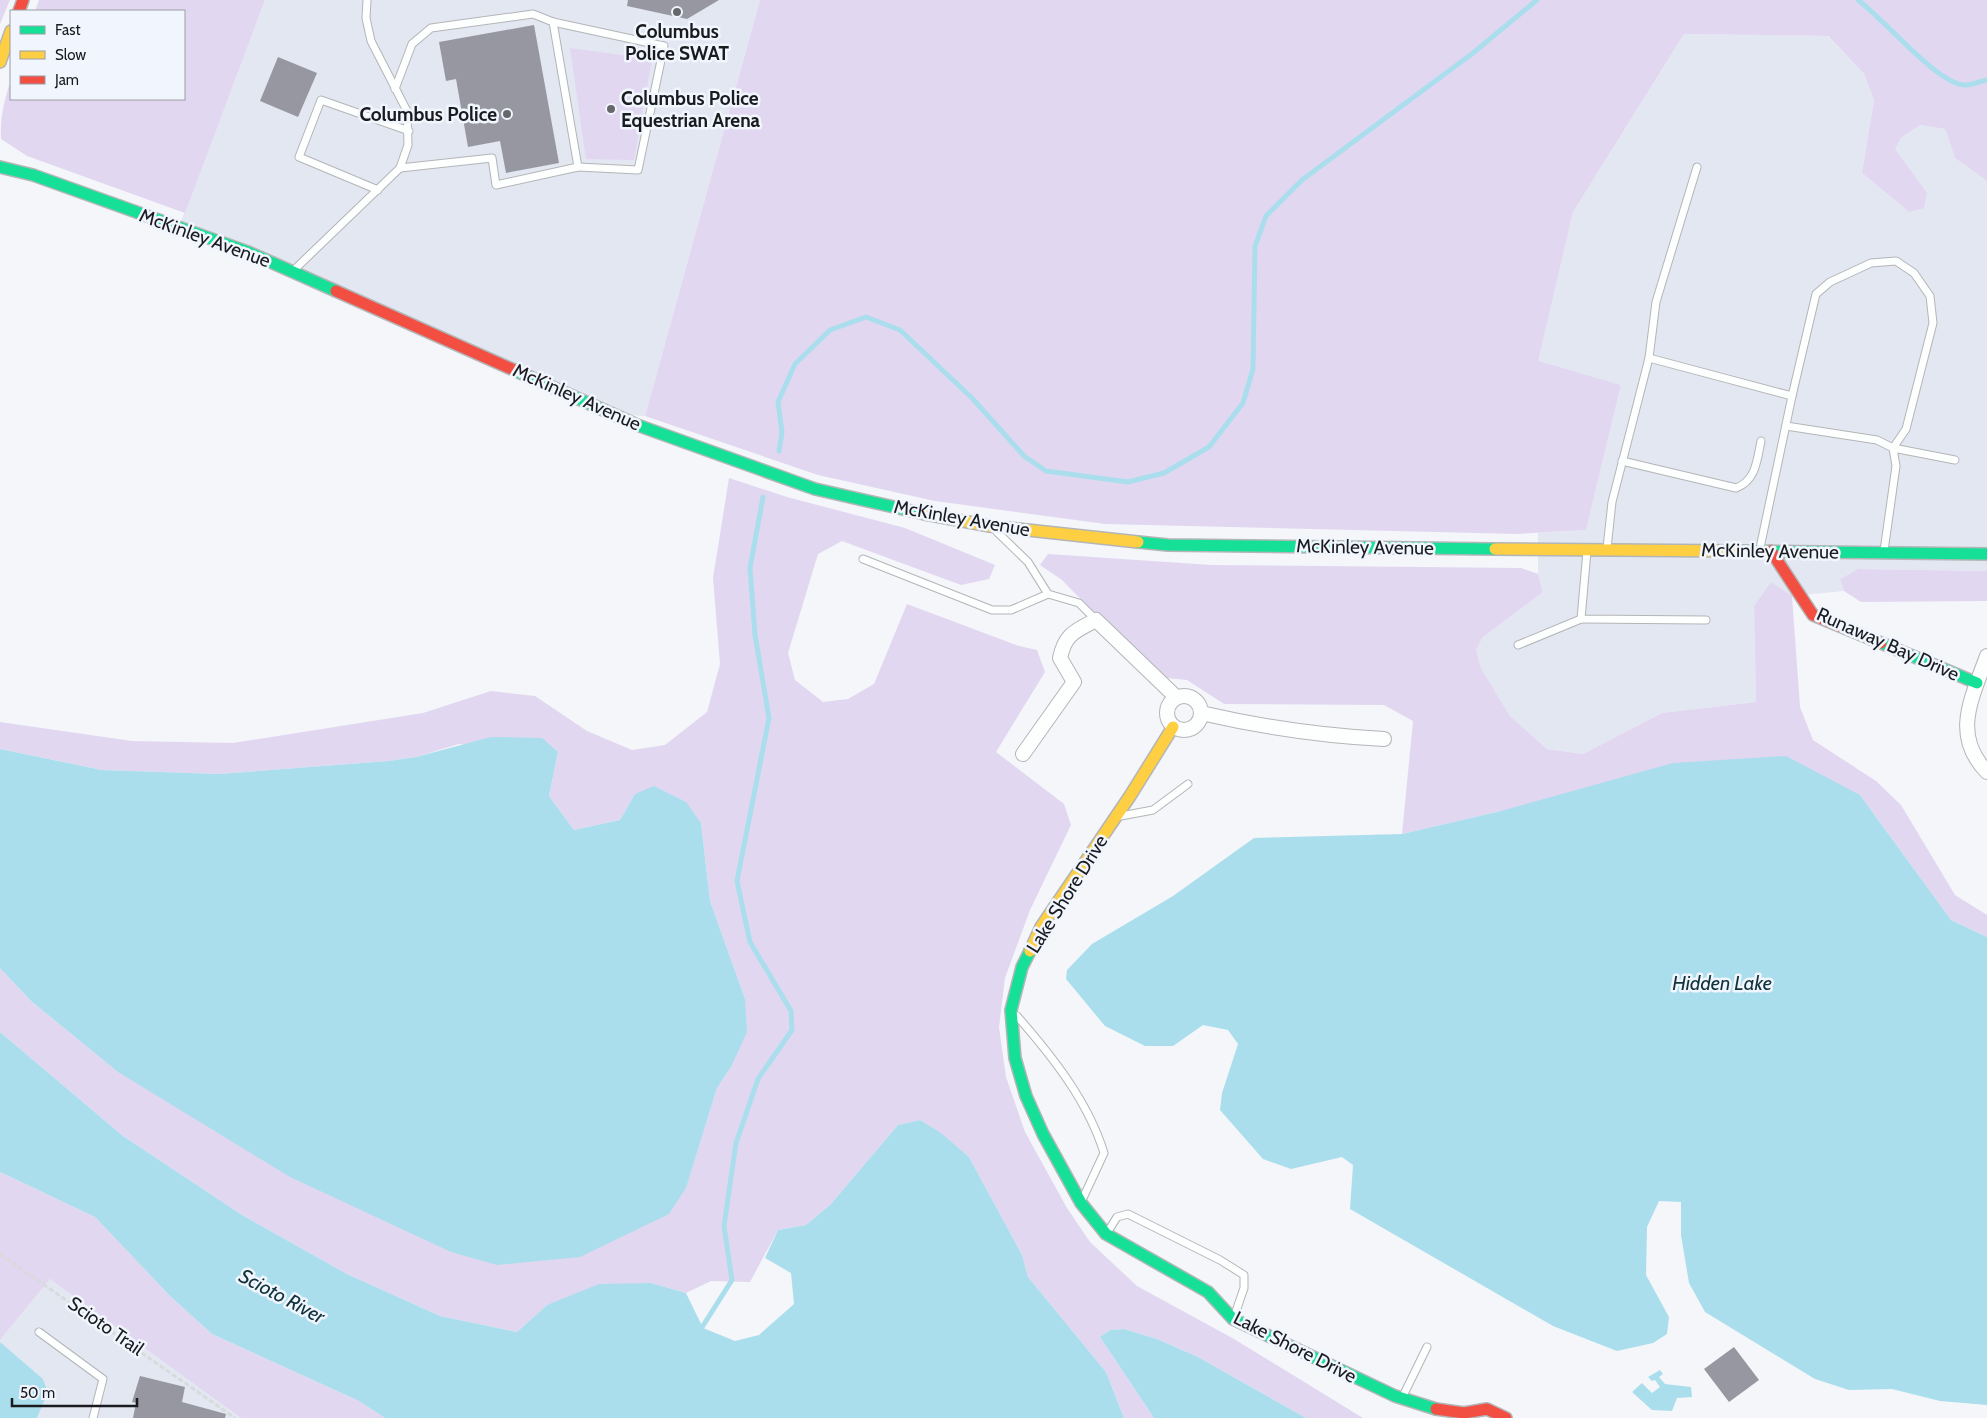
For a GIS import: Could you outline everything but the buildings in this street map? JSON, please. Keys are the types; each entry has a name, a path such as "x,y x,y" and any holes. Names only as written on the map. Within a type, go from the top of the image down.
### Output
{"main road":[{"path":"0,62 10,34"},
{"name":"McKinley Avenue","path":"0,167 33,175 248,252 637,425 814,489 907,510 990,526 1168,545 1587,548 1987,554"},
{"name":"Runaway Bay Drive","path":"1765,551 1812,615 1977,683"},
{"name":"Lake Shore Drive","path":"1173,727 1116,817 1041,928 1022,967 1014,990 1011,1010 1015,1058 1026,1096 1043,1134 1081,1203 1106,1234 1208,1292 1233,1319 1402,1398 1439,1410 1464,1413 1487,1409 1506,1418"}],"street":[{"path":"1022,754 1074,682 1060,658 1063,646 1071,633 1096,620 1176,697"},
{"name":"Runaway Bay Drive","path":"1977,683 1987,656"},
{"path":"1977,683 1966,719 1966,736 1978,763 1987,772"},
{"path":"1187,696 1193,698 1197,702 1201,713 1200,720 1191,729 1178,730 1173,727 1166,717 1166,711 1171,701 1176,697 1187,696"},
{"path":"1201,713 1288,731 1326,736 1384,739"}],"lane":[{"path":"293,271 400,168 408,145 407,111 371,41 366,18 367,0"},
{"path":"395,88 412,44 431,28 533,14 553,22 664,46 638,170 578,167 496,185 492,158 400,168"},
{"path":"553,22 578,167"},
{"path":"378,190 299,157 322,100 409,131"},
{"path":"1607,549 1612,502 1648,358 1656,302 1697,167"},
{"path":"1765,551 1786,426 1816,294 1830,282 1871,263 1896,261 1914,273 1930,296 1933,323 1906,429 1894,448 1896,466 1884,553"},
{"path":"1648,358 1792,396"},
{"path":"1786,426 1877,440 1894,448 1955,460"},
{"path":"1622,461 1736,488 1745,485 1753,474 1761,441"},
{"path":"990,526 1028,562 1048,594"},
{"path":"1581,619 1587,548"},
{"path":"863,559 992,610 1011,610 1048,594 1080,603 1096,620"},
{"path":"1518,645 1581,619 1706,620"},
{"path":"1116,817 1153,810 1188,784"},
{"path":"1011,1010 1073,1086 1100,1137 1104,1153 1081,1203"},
{"path":"1106,1234 1118,1217 1128,1214 1220,1260 1244,1275 1244,1288 1233,1319"},
{"path":"40,1332 103,1379 93,1418"},
{"path":"1402,1398 1427,1347"}],"path":[{"name":"Scioto Trail","path":"0,1254 235,1418"}],"shaded area":[{"path":"0,0 10,0 0,24"},
{"path":"39,0 265,0 185,213 27,156 1,139 1,124 10,83 10,100 185,100 185,10 35,10"},
{"path":"265,0 760,0 645,416 607,414 180,224"},
{"path":"760,0 1987,0 1987,181 1955,158 1945,129 1920,125 1901,138 1895,149 1927,193 1924,208 1909,212 1862,173 1874,100 1864,74 1828,36 1684,34 1573,212 1538,361 1621,385 1586,530 1517,534 1105,524 935,501 818,475 645,416"},
{"path":"1684,34 1827,36 1864,74 1874,100 1862,173 1909,212 1926,193 1894,149 1901,138 1920,125 1945,129 1955,158 1987,181 1987,571 1858,569 1840,579 1844,591 1792,596 1754,606 1756,702 1662,713 1583,754 1547,749 1510,716 1481,668 1476,650 1483,637 1543,592 1538,574 1538,533 1586,530 1621,385 1537,362 1573,212"},
{"name":"Columbus Police Equestrian Arena","path":"570,48 652,59 634,160 586,159"},
{"path":"729,478 787,497 905,528 995,565 989,579 961,585 842,541 818,554 788,653 795,680 823,702 848,699 874,684 907,604 1019,646 1037,650 1045,672 996,752 1064,804 1071,825 1030,910 1005,978 999,1027 1006,1077 1025,1132 1067,1208 1090,1242 1137,1286 1234,1339 1363,1418 1306,1418 1198,1357 1157,1339 1124,1329 1110,1330 1100,1337 1154,1418 1124,1418 1106,1372 1028,1277 1022,1255 969,1157 920,1120 898,1125 830,1205 806,1225 778,1230 750,1282 711,1281 686,1293 651,1283 547,1305 517,1332 440,1316 347,1274 242,1215 123,1136 0,1032 0,968 31,1001 118,1072 686,1187 717,1088 731,1067 745,999 710,901 701,823 635,794 620,820 574,830 549,796 558,752 459,744 416,757 388,761 219,774 102,770 0,749 0,722 132,741 233,743 423,713 491,691 535,696 587,731 632,750 665,745 707,712 720,664 713,578"},
{"path":"1048,554 1211,565 1521,568 1538,574 1543,592 1483,637 1476,650 1481,668 1510,716 1547,749 1583,754 1662,713 1756,702 1754,606 1771,582 1792,596 1800,707 1813,740 1876,781 1901,805 1955,895 1987,915 1987,937 1951,920 1860,795 1501,811 1402,834 1413,721 1384,705 1224,704 1187,680 1157,677 1062,580 1040,565"},
{"path":"1858,569 1987,571 1987,601 1861,602 1844,591 1840,579"},
{"path":"0,1172 95,1217 170,1296 212,1334 359,1401 385,1418 241,1418 50,1279 0,1340"},
{"path":"50,1279 241,1418 37,1418 48,1392 43,1379 0,1340"}],"water":[{"path":"491,737 542,738 558,752 549,796 574,830 620,820 635,794 654,786 686,802 701,823 710,901 745,999 747,1032 731,1067 717,1088 686,1188 669,1214 580,1257 497,1265 451,1252 290,1177 118,1072 31,1001 0,968 0,749 102,770 219,774 388,761 416,757"},
{"name":"Hidden Lake","path":"1786,756 1860,795 1951,920 1987,937 1987,1405 1940,1401 1892,1389 1849,1390 1815,1379 1705,1312 1689,1283 1681,1235 1681,1202 1659,1201 1647,1227 1646,1275 1669,1317 1667,1334 1653,1343 1617,1351 1553,1326 1350,1209 1353,1165 1342,1157 1291,1169 1263,1159 1220,1110 1222,1093 1238,1044 1228,1030 1203,1025 1173,1046 1145,1046 1105,1026 1066,979 1067,970 1092,944 1173,896 1254,838 1402,834 1501,811 1673,763"},
{"name":"Scioto River","path":"0,1032 123,1136 242,1215 347,1274 440,1316 517,1332 547,1305 599,1284 651,1283 686,1293 703,1328 735,1341 759,1335 794,1304 791,1273 765,1258 778,1230 806,1225 830,1205 898,1125 920,1120 941,1133 969,1157 1022,1255 1028,1277 1106,1372 1124,1418 385,1418 359,1401 212,1334 170,1296 95,1217 0,1172"},
{"path":"1124,1329 1157,1339 1198,1357 1306,1418 1154,1418 1100,1337 1110,1330"},
{"path":"0,1342 43,1379 48,1392 37,1418 0,1418"},
{"path":"1660,1370 1663,1374 1659,1377 1665,1384 1691,1387 1692,1397 1677,1398 1672,1411 1652,1410 1632,1392 1642,1383 1652,1393 1660,1387 1655,1380 1652,1381 1648,1377"}],"waterway":[{"path":"779,451 782,432 778,402 795,364 830,330 866,317 900,330 972,398 1024,456 1046,471 1128,482 1164,473 1209,447 1243,403 1253,369 1255,246 1266,216 1302,180 1473,53 1537,0"},
{"path":"1858,0 1940,74 1954,82 1965,85 1987,80"},
{"path":"699,1332 732,1280 724,1226 736,1143 758,1079 792,1030 791,1011 750,942 737,881 769,718 755,635 750,568 763,497"}],"traffic: fast":[{"path":"0,167 33,175 248,252 336,291"},
{"path":"514,370 637,425 815,489 925,514"},
{"path":"1138,542 1168,545 1495,549"},
{"path":"1735,551 1987,554"},
{"path":"1881,643 1977,683"},
{"path":"1030,951 1022,967 1011,1010 1015,1058 1026,1096 1043,1134 1081,1203 1106,1234 1208,1292 1233,1319 1395,1396 1436,1409"}],"traffic: slow":[{"path":"0,62 10,34"},
{"path":"925,514 990,526 1138,542"},
{"path":"1495,549 1735,551"},
{"path":"1030,951 1041,927 1130,796 1173,727"}],"traffic: jam":[{"path":"19,10 23,0"},
{"path":"336,291 514,370"},
{"path":"1771,551 1813,615 1881,643"},
{"path":"1436,1409 1464,1413 1487,1409 1506,1418"}],"place":[{"name":"Columbus Police SWAT","path":"677,12"},
{"name":"Columbus Police Equestrian Arena","path":"611,109"},
{"name":"Columbus Police","path":"507,114"}]}
